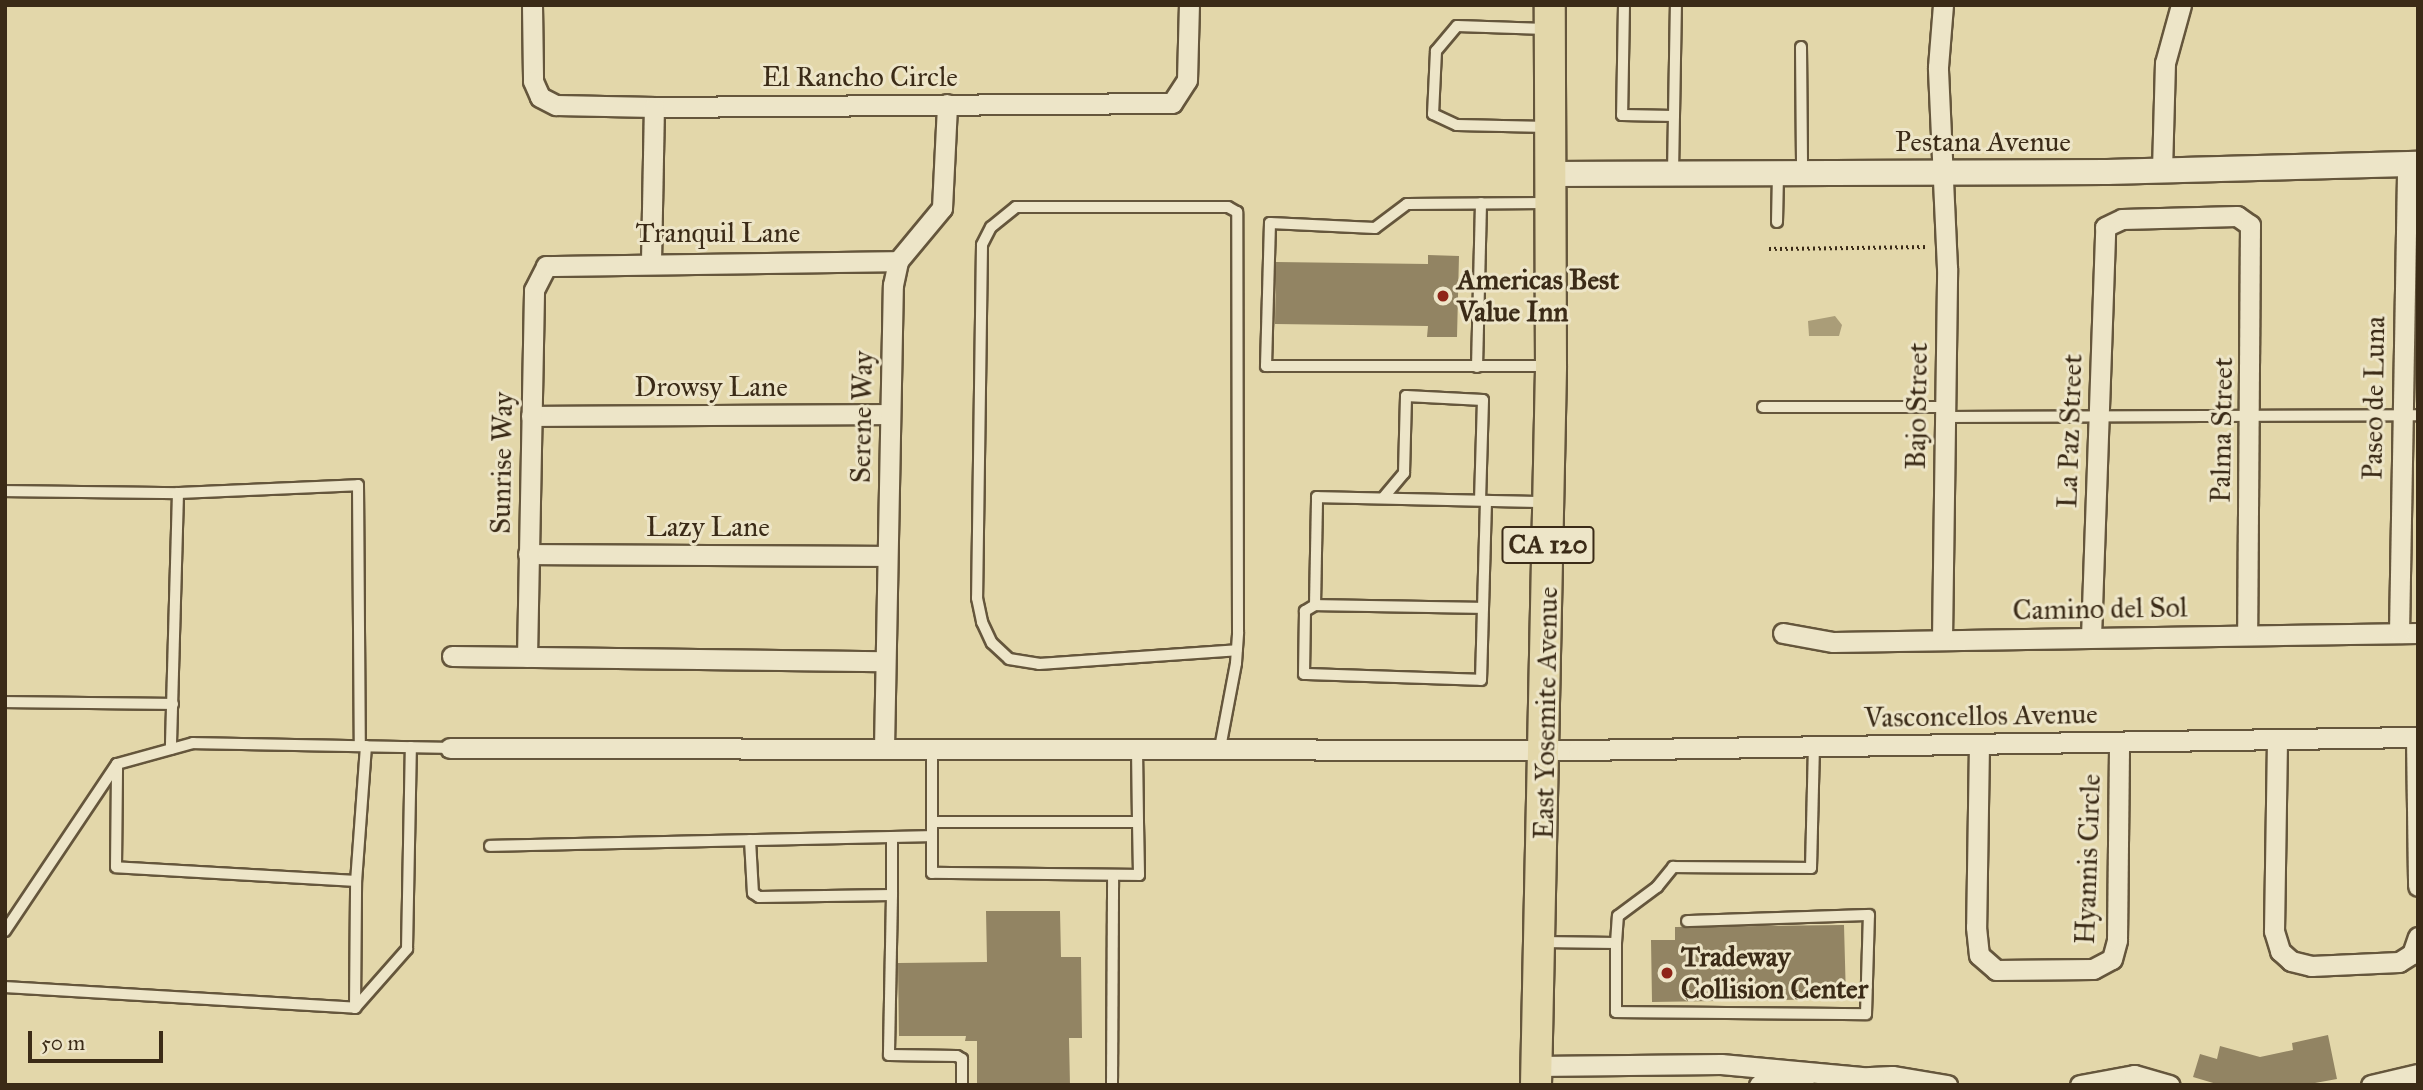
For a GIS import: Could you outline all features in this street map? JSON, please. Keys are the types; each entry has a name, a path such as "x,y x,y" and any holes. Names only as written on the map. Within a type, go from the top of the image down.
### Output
{"main road":[{"name":"East Yosemite Avenue","path":"1536,1076 1541,942 1551,366 1548,189 1550,17"}],"street":[{"name":"El Rancho Circle","path":"533,5 533,81 540,97 556,105 654,107 947,104 1148,107 1172,103 1187,80 1189,5"},
{"name":"Bajo Street","path":"1942,639 1946,412 1944,173 1938,67 1943,5"},
{"path":"2162,170 2165,63 2181,5"},
{"path":"898,261 942,208 947,104"},
{"path":"651,261 654,107"},
{"name":"Pestana Avenue","path":"1548,189 1673,173 1944,173 2412,164"},
{"name":"Paseo de Luna","path":"2408,633 2412,164"},
{"name":"Palma Street","path":"2105,227 2122,219 2224,216 2237,216 2250,225 2247,635"},
{"name":"La Paz Street","path":"2091,637 2105,227"},
{"name":"Tranquil Lane","path":"541,272 556,263 898,261"},
{"name":"Serene Way","path":"884,748 883,661 893,285 898,261"},
{"name":"Sunrise Way","path":"527,657 534,290 541,272"},
{"name":"Drowsy Lane","path":"531,416 890,414"},
{"name":"Lazy Lane","path":"528,554 887,556"},
{"name":"Camino del Sol","path":"1783,633 1833,642 2408,633"},
{"path":"452,656 883,661"},
{"path":"2417,737 2418,886"},
{"name":"Vasconcellos Avenue","path":"450,748 1545,750 2417,737"},
{"path":"2277,740 2274,931 2280,951 2291,961 2311,966 2386,964 2412,954 2418,937"},
{"name":"Hyannis Circle","path":"1979,744 1976,927 1979,955 1996,970 2093,969 2112,959 2117,940 2119,742"},
{"path":"1536,1076 1721,1065 1862,1081"},
{"path":"2373,1084 2418,1074"},
{"path":"2080,1085 2134,1075 2170,1085"},
{"path":"1759,1085 1862,1081 1892,1076 1947,1085"}],"lane":[{"path":"1624,5 1622,115 1674,117"},
{"path":"1673,173 1676,5"},
{"path":"1548,127 1457,125 1433,114 1436,51 1457,26 1550,17"},
{"path":"1777,222 1790,171 1801,47"},
{"path":"1548,189 1481,203 1407,204 1375,228 1270,223 1266,366 1551,366"},
{"path":"1478,367 1481,203"},
{"path":"1220,748 1237,650 1237,212 1228,207 1016,207 997,220 982,245 977,598 982,622 992,643 1009,659 1039,664 1237,650"},
{"path":"1383,498 1404,473 1406,396 1483,400 1483,608 1481,680 1304,674 1305,611 1315,605 1483,608"},
{"path":"1763,407 2098,418 2410,415"},
{"path":"5,491 178,493 358,485 363,746 356,881 355,1008"},
{"path":"171,749 178,493"},
{"path":"1315,605 1317,497 1549,502"},
{"path":"5,702 173,704"},
{"path":"5,931 117,764 193,743 450,748"},
{"path":"1687,920 1869,915 1866,1014 1616,1012 1618,916 1657,887 1673,867 1811,868 1814,746"},
{"path":"355,1008 407,949 411,747"},
{"path":"932,748 932,873 1139,875 1137,748"},
{"path":"117,764 116,867 356,881"},
{"path":"932,822 1138,822"},
{"path":"490,846 932,836"},
{"path":"892,837 889,1055 957,1056 962,1059 962,1085"},
{"path":"751,840 752,892 759,897 892,894"},
{"path":"1112,1085 1114,875"},
{"path":"1541,942 1616,943"},
{"path":"5,987 355,1008"}],"path":[{"path":"1769,249 1931,247"}],"shaded area":[{"path":"1835,316 1842,325 1839,336 1809,336 1808,321"}],"building":[{"path":"1428,255 1459,256 1457,337 1427,337 1428,326 1275,324 1276,262 1428,264"},
{"path":"986,911 1060,911 1061,957 1081,957 1082,1038 1069,1038 1070,1085 977,1085 977,1041 965,1041 966,1036 899,1036 898,963 987,962"},
{"path":"1844,925 1846,999 1652,1002 1651,940 1675,940 1675,927"},
{"path":"2328,1035 2337,1079 2304,1085 2220,1085 2193,1077 2200,1054 2217,1059 2220,1046 2260,1057 2293,1050 2292,1043"}],"place":[{"name":"Americas Best Value Inn","path":"1443,296"},
{"name":"Tradeway Collision Center","path":"1667,973"}]}
